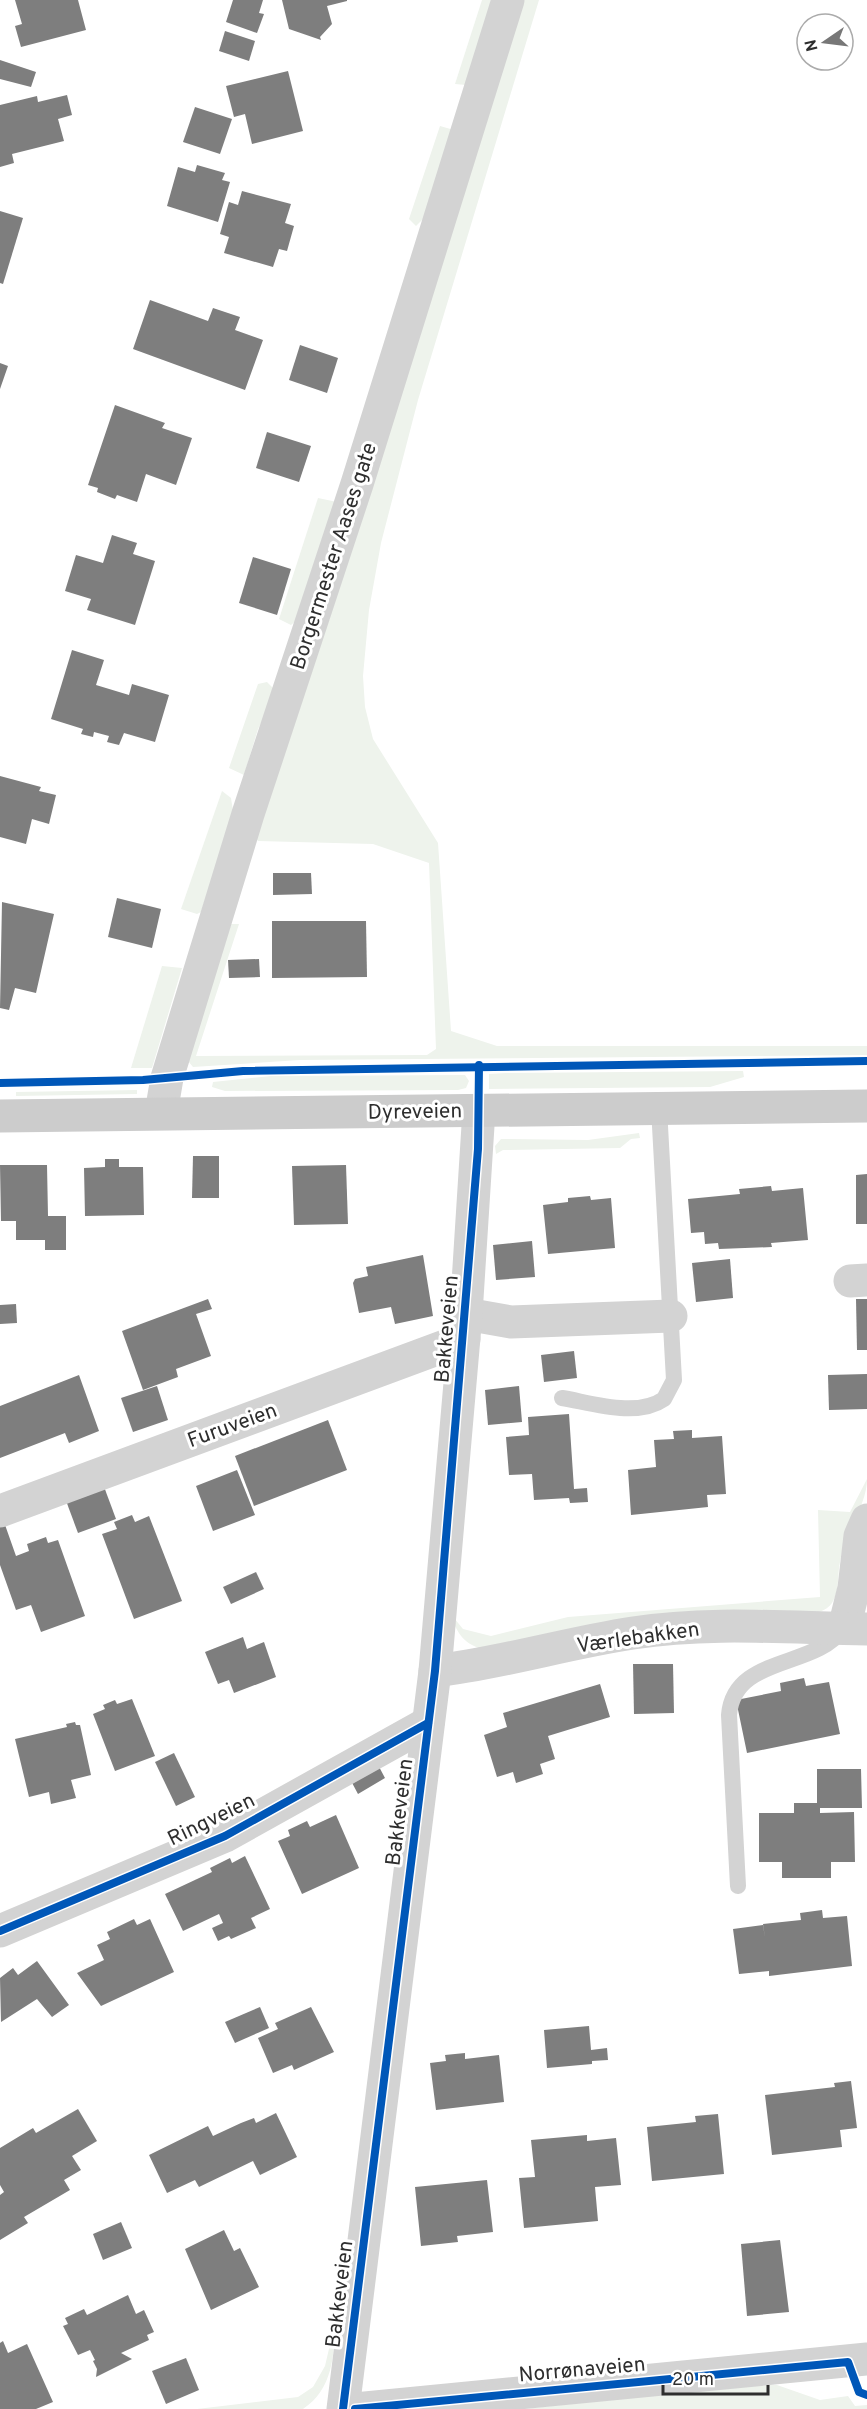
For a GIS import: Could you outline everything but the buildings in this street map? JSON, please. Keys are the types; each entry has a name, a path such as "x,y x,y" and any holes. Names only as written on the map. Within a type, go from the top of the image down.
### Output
{"main road":[{"name":"Dyreveien","path":"0,1116 867,1106"}],"street":[{"name":"Borgermester Aases gate","path":"161,1113 167,1078 248,814 360,473 508,0"},
{"name":"Bakkeveien","path":"343,2409 435,1671 465,1327 479,1110"},
{"path":"465,1327 511,1322 671,1316"},
{"name":"Furuveien","path":"0,1511 465,1327"},
{"path":"855,1628 854,1588 861,1536 867,1520"},
{"name":"Værlebakken","path":"435,1671 491,1664 633,1633 707,1627 855,1628"},
{"name":"Ringveien","path":"0,1930 225,1836 428,1723"},
{"name":"Norrønaveien","path":"355,2409 867,2359"}],"lane":[{"path":"562,1398 621,1407 644,1407 664,1399 674,1380 659,1108"},
{"path":"738,1886 729,1715 733,1694 747,1680 834,1643 855,1628"}],"shaded area":[{"path":"482,0 494,0 466,85 455,84"},
{"path":"520,0 539,0 418,400 381,543 369,610 363,676 365,707 373,739 438,843 451,1031 497,1046 867,1046 867,1055 300,1060 193,1067 188,1061 231,924 239,924 196,1056 427,1055 436,1049 429,863 373,844 258,841 254,835"},
{"path":"440,126 454,130 427,215 416,226 409,219"},
{"path":"318,498 337,502 298,619 291,625 279,619"},
{"path":"267,682 273,688 270,705 258,729 244,775 229,768 258,684"},
{"path":"222,791 231,798 233,811 201,912 197,914 181,909"},
{"path":"162,966 182,968 152,1068 131,1068"},
{"path":"743,1071 744,1077 710,1087 489,1089 489,1074"},
{"path":"465,1075 469,1081 466,1088 458,1090 225,1091 212,1087 213,1082 271,1076"},
{"path":"137,1090 137,1094 16,1096 16,1092"},
{"path":"639,1133 640,1138 631,1139 620,1148 503,1150 496,1154 495,1146 501,1139 588,1140"},
{"path":"867,1479 863,1499 842,1551 835,1598 827,1608 811,1615 487,1651 463,1638 450,1613 463,1629 491,1636 568,1617 820,1597 818,1510 850,1512"},
{"path":"335,2323 334,2348 326,2382 321,2392 303,2409 197,2409 298,2397 313,2387 325,2366"},
{"path":"759,2384 777,2385 820,2400 848,2396 855,2406 867,2405 867,2409 524,2409"}],"cycle path":[{"path":"0,1083 143,1080 243,1071 867,1061"},
{"path":"343,2409 435,1671 478,1149 479,1065"},
{"path":"0,1931 225,1836 428,1723"},
{"path":"355,2409 848,2362 859,2392 867,2395"}]}
